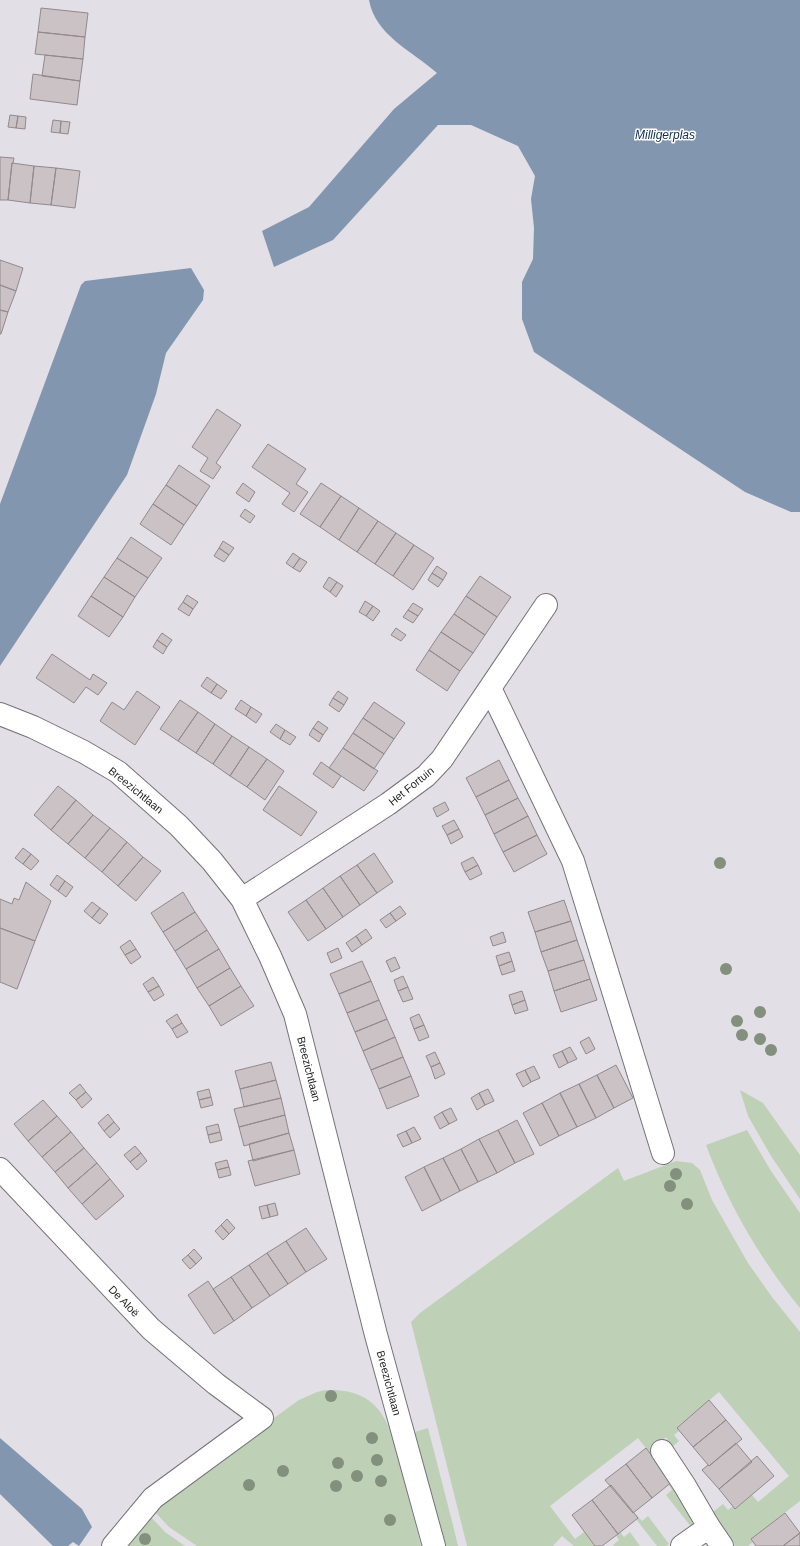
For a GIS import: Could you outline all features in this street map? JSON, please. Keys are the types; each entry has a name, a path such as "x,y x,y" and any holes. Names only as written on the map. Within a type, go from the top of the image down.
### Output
{"street":[{"name":"Het Fortuin","path":"242,899 388,804 426,776 442,759 546,605"},
{"path":"490,688 574,860 663,1153"},
{"name":"Breezichtlaan","path":"0,714 34,727 84,752 118,772 179,826 212,861 242,899 270,956 295,1014 376,1335 434,1546"},
{"name":"De Aloë","path":"0,1169 151,1329 216,1384 262,1418 153,1498 113,1546"},
{"path":"662,1451 722,1546"},
{"path":"682,1546 709,1527"}],"green space":[{"path":"740,1090 763,1103 800,1155 800,1199 771,1156 748,1116"},
{"path":"747,1130 771,1171 800,1213 800,1308 758,1250 746,1230 724,1188 706,1145"},
{"path":"676,1161 692,1163 700,1170 712,1200 748,1263 772,1297 800,1332 800,1501 751,1539 753,1542 748,1546 735,1546 713,1512 723,1504 728,1510 733,1506 735,1509 752,1495 758,1502 789,1476 719,1392 677,1428 679,1431 674,1435 679,1441 672,1447 666,1437 649,1452 638,1438 550,1506 575,1539 584,1532 595,1546 574,1546 562,1536 553,1546 467,1546 411,1322 420,1313 618,1168 624,1181"},
{"path":"326,1390 346,1391 361,1396 373,1404 382,1414 389,1427 399,1458 421,1546 197,1546 169,1527 155,1512 191,1478 299,1400 317,1392"},
{"path":"428,1428 458,1546 444,1546 415,1432"},
{"path":"672,1482 695,1522 692,1528 666,1495 672,1490 669,1485"},
{"path":"633,1512 642,1521 648,1516 669,1544 666,1546 657,1546 636,1519 638,1518"},
{"path":"150,1516 165,1532 185,1546 123,1546"},
{"path":"620,1532 624,1537 630,1532 640,1546 614,1546 613,1545 619,1540 616,1535"}],"water":[{"name":"Milligerplas","path":"369,0 800,0 800,512 791,512 745,492 534,352 522,319 522,282 533,259 534,228 531,199 535,176 518,146 471,125 438,125 333,240 274,267 262,231 309,207 394,109 437,73 387,33 373,12"},
{"path":"191,268 204,290 203,300 166,353 156,394 127,475 0,666 0,504 81,285 85,281"},
{"path":"0,1438 82,1509 92,1527 79,1546 73,1542 68,1546 53,1546 0,1494"}],"building":[{"path":"41,8 88,13 85,37 38,32"},
{"path":"38,32 85,37 83,59 35,54"},
{"path":"45,55 83,59 80,81 42,76"},
{"path":"33,74 80,81 77,105 30,99"},
{"path":"10,115 18,116 16,128 8,127"},
{"path":"18,116 26,117 25,129 16,128"},
{"path":"53,120 61,121 60,133 51,132"},
{"path":"61,121 70,122 68,134 60,133"},
{"path":"0,157 14,158 12,163 8,200 0,200"},
{"path":"12,163 34,166 30,203 8,200"},
{"path":"34,166 56,168 51,205 30,203"},
{"path":"56,168 80,171 75,208 51,205"},
{"path":"0,260 23,268 16,291 0,285"},
{"path":"0,285 16,291 8,312 0,310"},
{"path":"0,310 8,312 1,334 0,334"},
{"path":"217,409 241,425 216,463 221,467 213,479 200,471 208,458 192,447"},
{"path":"268,444 306,469 296,484 308,492 294,512 282,504 290,493 252,467"},
{"path":"179,465 210,486 197,506 166,485"},
{"path":"243,483 255,492 249,502 236,493"},
{"path":"321,483 341,496 320,527 300,514"},
{"path":"166,485 197,506 184,525 153,504"},
{"path":"341,496 359,508 339,540 320,527"},
{"path":"153,504 184,525 171,545 140,524"},
{"path":"359,508 378,521 357,552 339,540"},
{"path":"245,509 255,516 250,523 240,516"},
{"path":"378,521 396,533 375,564 357,552"},
{"path":"396,533 414,545 393,576 375,564"},
{"path":"131,537 162,558 148,578 117,558"},
{"path":"223,541 234,548 229,555 219,548"},
{"path":"414,545 434,558 413,590 393,576"},
{"path":"219,548 229,555 224,562 214,556"},
{"path":"293,553 300,558 293,568 286,563"},
{"path":"117,558 148,578 135,597 104,577"},
{"path":"300,558 307,562 300,572 293,568"},
{"path":"437,566 447,573 443,580 432,573"},
{"path":"432,573 443,580 438,587 428,580"},
{"path":"480,576 511,597 497,617 466,596"},
{"path":"104,577 135,597 123,617 91,596"},
{"path":"329,577 337,582 330,592 323,587"},
{"path":"337,582 343,586 336,597 330,592"},
{"path":"187,595 198,602 193,609 183,602"},
{"path":"91,596 123,617 109,637 78,616"},
{"path":"466,596 497,617 485,635 454,614"},
{"path":"365,601 373,606 366,616 359,612"},
{"path":"183,602 193,609 189,616 178,609"},
{"path":"413,603 423,609 418,616 408,610"},
{"path":"373,606 380,611 373,621 366,616"},
{"path":"408,610 418,616 413,623 403,617"},
{"path":"454,614 485,635 473,653 441,632"},
{"path":"396,628 406,635 401,641 391,635"},
{"path":"441,632 473,653 460,671 429,650"},
{"path":"162,633 172,640 167,647 157,640"},
{"path":"157,640 167,647 163,654 153,647"},
{"path":"429,650 460,671 447,691 416,670"},
{"path":"52,654 90,680 93,674 107,683 98,695 86,687 74,703 36,678"},
{"path":"207,677 217,684 211,693 201,686"},
{"path":"217,684 227,691 221,699 211,693"},
{"path":"137,691 160,707 135,745 100,721 112,702 124,710"},
{"path":"338,691 348,698 344,705 333,698"},
{"path":"333,698 344,705 339,712 329,705"},
{"path":"180,700 198,712 178,741 160,729"},
{"path":"241,700 251,707 246,716 235,709"},
{"path":"374,702 405,723 394,739 363,718"},
{"path":"251,707 262,714 256,723 246,716"},
{"path":"198,712 215,724 196,753 178,741"},
{"path":"363,718 394,739 384,754 353,733"},
{"path":"318,721 328,728 323,735 313,728"},
{"path":"215,724 232,736 213,764 196,753"},
{"path":"276,724 285,730 280,739 270,732"},
{"path":"313,728 323,735 319,742 309,735"},
{"path":"285,730 296,737 290,745 280,739"},
{"path":"353,733 384,754 374,769 343,748"},
{"path":"232,736 249,747 230,776 213,764"},
{"path":"249,747 267,759 247,787 230,776"},
{"path":"343,748 378,771 364,791 329,768"},
{"path":"267,759 284,771 265,800 247,787"},
{"path":"499,760 509,780 476,797 466,778"},
{"path":"321,762 341,776 333,788 313,774"},
{"path":"509,780 518,798 485,815 476,797"},
{"path":"58,786 76,800 51,830 34,815"},
{"path":"279,786 317,812 301,836 263,810"},
{"path":"518,798 528,816 494,834 485,815"},
{"path":"76,800 93,815 68,844 51,830"},
{"path":"445,802 449,810 437,817 433,808"},
{"path":"93,815 110,828 85,858 68,844"},
{"path":"528,816 537,835 503,852 494,834"},
{"path":"454,820 459,829 447,835 442,826"},
{"path":"110,828 127,842 102,872 85,858"},
{"path":"459,829 463,837 451,844 447,835"},
{"path":"537,835 547,854 514,872 503,852"},
{"path":"127,842 143,857 118,886 102,872"},
{"path":"23,848 31,854 23,864 15,858"},
{"path":"374,853 393,882 377,893 357,865"},
{"path":"31,854 39,861 31,870 23,864"},
{"path":"143,857 161,871 136,901 118,886"},
{"path":"473,857 478,865 465,872 461,863"},
{"path":"357,865 377,893 360,905 340,876"},
{"path":"478,865 482,874 470,880 465,872"},
{"path":"57,875 65,881 58,891 50,885"},
{"path":"340,876 360,905 343,917 323,888"},
{"path":"65,881 73,887 66,897 58,891"},
{"path":"26,882 51,901 35,941 0,928 0,899 12,904 14,898 19,900"},
{"path":"323,888 343,917 326,929 306,900"},
{"path":"183,892 195,912 163,932 151,913"},
{"path":"306,900 326,929 308,941 288,912"},
{"path":"564,900 571,921 535,932 528,912"},
{"path":"92,902 100,908 92,918 84,911"},
{"path":"400,906 406,914 396,921 390,913"},
{"path":"100,908 108,914 100,924 92,918"},
{"path":"195,912 207,930 175,951 163,932"},
{"path":"390,913 396,921 386,928 380,920"},
{"path":"571,921 577,940 541,952 535,932"},
{"path":"0,928 35,941 17,989 0,982"},
{"path":"366,929 372,938 362,945 356,936"},
{"path":"207,930 219,949 186,969 175,951"},
{"path":"503,932 506,942 493,946 490,937"},
{"path":"356,936 362,945 352,952 346,943"},
{"path":"130,940 136,949 125,955 120,947"},
{"path":"577,940 584,960 548,971 541,952"},
{"path":"338,948 342,958 331,963 327,953"},
{"path":"136,949 141,957 131,964 125,955"},
{"path":"219,949 230,968 197,988 186,969"},
{"path":"509,952 512,961 499,966 496,956"},
{"path":"395,957 400,968 391,972 386,961"},
{"path":"584,960 590,979 554,991 548,971"},
{"path":"362,961 371,981 339,994 330,974"},
{"path":"512,961 515,971 502,975 499,966"},
{"path":"230,968 241,986 209,1006 197,988"},
{"path":"403,976 408,987 398,991 394,980"},
{"path":"153,977 159,986 148,992 143,984"},
{"path":"590,979 597,1000 561,1012 554,991"},
{"path":"371,981 379,1000 347,1013 339,994"},
{"path":"159,986 164,995 154,1001 148,992"},
{"path":"241,986 254,1006 221,1026 209,1006"},
{"path":"408,987 413,999 403,1002 398,991"},
{"path":"522,991 525,1000 512,1005 509,995"},
{"path":"379,1000 387,1019 355,1032 347,1013"},
{"path":"525,1000 528,1010 515,1014 512,1005"},
{"path":"177,1014 182,1023 172,1029 166,1021"},
{"path":"419,1014 424,1025 414,1029 410,1018"},
{"path":"387,1019 395,1037 363,1051 355,1032"},
{"path":"182,1023 188,1032 177,1038 172,1029"},
{"path":"424,1025 429,1037 419,1041 414,1029"},
{"path":"395,1037 403,1057 371,1070 363,1051"},
{"path":"589,1037 595,1049 586,1054 580,1042"},
{"path":"570,1047 577,1059 568,1063 562,1051"},
{"path":"562,1051 568,1063 559,1068 553,1055"},
{"path":"435,1052 440,1063 431,1067 426,1056"},
{"path":"403,1057 411,1076 379,1089 371,1070"},
{"path":"271,1062 276,1080 240,1089 235,1071"},
{"path":"440,1063 445,1074 435,1079 431,1067"},
{"path":"616,1065 633,1098 614,1108 597,1075"},
{"path":"534,1066 540,1078 531,1082 525,1070"},
{"path":"525,1070 531,1082 523,1087 516,1074"},
{"path":"597,1075 614,1108 596,1118 579,1084"},
{"path":"411,1076 419,1096 387,1109 379,1089"},
{"path":"276,1080 281,1098 244,1107 240,1089"},
{"path":"80,1084 86,1092 76,1100 69,1093"},
{"path":"579,1084 596,1118 577,1127 560,1093"},
{"path":"209,1089 211,1097 199,1100 197,1092"},
{"path":"488,1089 494,1101 485,1105 479,1093"},
{"path":"86,1092 92,1099 82,1108 76,1100"},
{"path":"479,1093 485,1105 477,1110 471,1098"},
{"path":"560,1093 577,1127 559,1136 542,1103"},
{"path":"211,1097 213,1105 201,1108 199,1100"},
{"path":"281,1098 285,1115 239,1127 234,1109"},
{"path":"43,1100 57,1116 28,1141 14,1124"},
{"path":"542,1103 559,1136 540,1146 523,1113"},
{"path":"451,1108 457,1120 449,1124 442,1112"},
{"path":"442,1112 449,1124 440,1129 434,1117"},
{"path":"108,1114 114,1122 104,1131 98,1123"},
{"path":"285,1115 289,1133 244,1146 239,1127"},
{"path":"57,1116 71,1132 42,1157 28,1141"},
{"path":"517,1120 534,1154 515,1163 498,1130"},
{"path":"114,1122 120,1129 110,1138 104,1131"},
{"path":"218,1124 220,1132 208,1135 206,1127"},
{"path":"414,1127 421,1139 412,1143 406,1131"},
{"path":"498,1130 515,1163 497,1173 479,1139"},
{"path":"406,1131 412,1143 403,1147 397,1135"},
{"path":"71,1132 84,1148 55,1172 42,1157"},
{"path":"220,1132 222,1140 210,1143 208,1135"},
{"path":"289,1133 294,1150 253,1161 249,1144"},
{"path":"479,1139 497,1173 478,1182 461,1149"},
{"path":"135,1146 141,1153 130,1162 124,1155"},
{"path":"84,1148 97,1163 68,1188 55,1172"},
{"path":"461,1149 478,1182 460,1191 443,1158"},
{"path":"294,1150 300,1174 255,1186 248,1161"},
{"path":"141,1153 147,1161 137,1170 130,1162"},
{"path":"443,1158 460,1191 441,1201 424,1167"},
{"path":"227,1160 229,1167 217,1170 215,1163"},
{"path":"97,1163 110,1179 82,1204 68,1188"},
{"path":"229,1167 231,1175 219,1178 217,1170"},
{"path":"424,1167 441,1201 422,1211 405,1177"},
{"path":"110,1179 124,1196 96,1220 82,1204"},
{"path":"275,1203 278,1215 270,1217 267,1205"},
{"path":"267,1205 270,1217 262,1219 259,1207"},
{"path":"227,1219 235,1228 229,1234 221,1225"},
{"path":"221,1225 229,1234 223,1240 215,1231"},
{"path":"306,1228 327,1259 306,1272 286,1241"},
{"path":"286,1241 306,1272 288,1284 267,1253"},
{"path":"194,1249 202,1258 196,1264 188,1255"},
{"path":"267,1253 288,1284 270,1296 249,1265"},
{"path":"188,1255 196,1264 190,1269 182,1260"},
{"path":"249,1265 270,1296 252,1308 231,1277"},
{"path":"231,1277 252,1308 234,1321 213,1289"},
{"path":"208,1281 234,1321 214,1334 188,1295"},
{"path":"709,1400 726,1420 693,1447 677,1428"},
{"path":"726,1420 742,1439 709,1466 693,1447"},
{"path":"736,1443 752,1462 719,1489 702,1470 708,1465 709,1466"},
{"path":"646,1448 672,1482 652,1498 626,1464"},
{"path":"757,1456 774,1476 735,1509 719,1489"},
{"path":"626,1464 652,1498 633,1513 605,1480"},
{"path":"611,1485 638,1518 618,1534 592,1500"},
{"path":"592,1500 618,1534 602,1546 595,1546 572,1515"},
{"path":"785,1513 800,1533 783,1546 756,1546 751,1539"},
{"path":"800,1533 800,1546 783,1546"}]}
